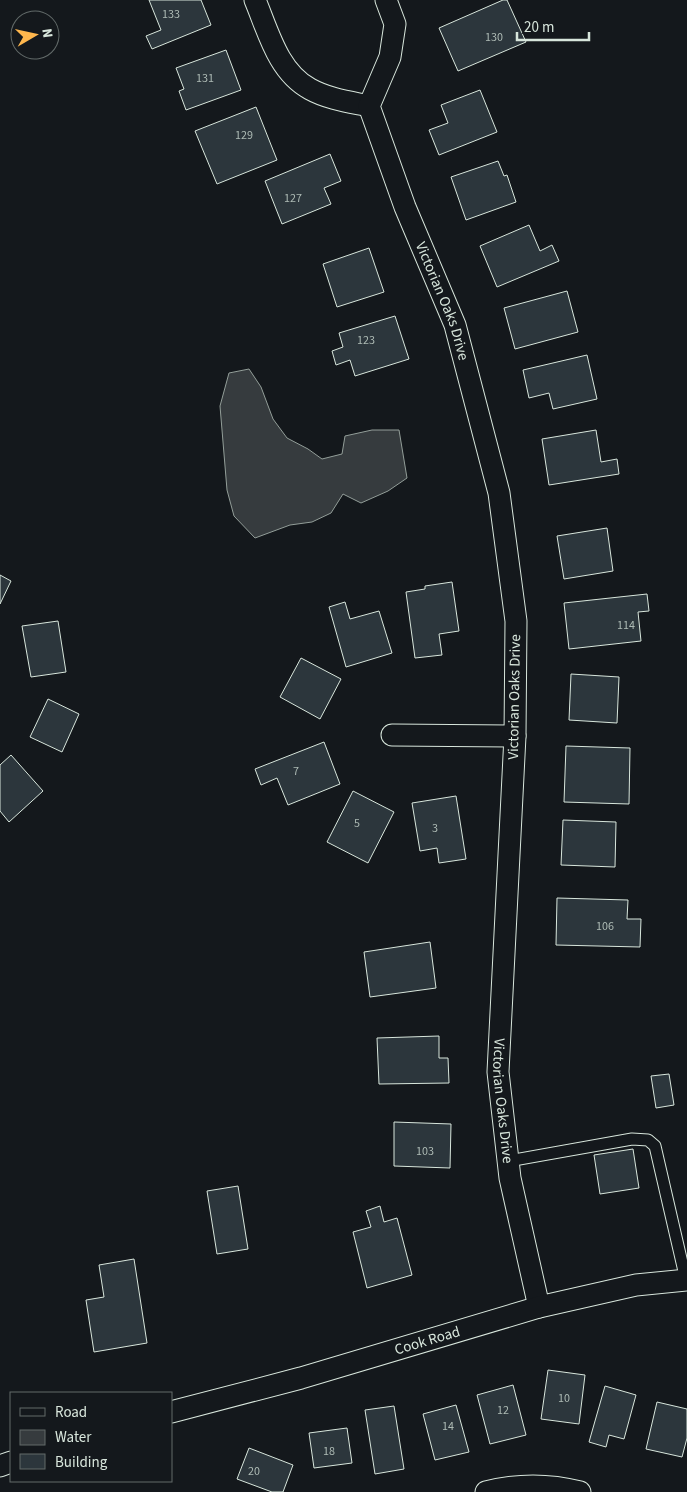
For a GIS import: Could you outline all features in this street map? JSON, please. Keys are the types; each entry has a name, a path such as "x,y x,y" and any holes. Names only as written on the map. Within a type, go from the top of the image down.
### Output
{"street":[{"path":"255,0 277,52 288,72 310,89 334,98 369,106 390,57 395,24 386,0"},
{"name":"Victorian Oaks Drive","path":"369,106 405,207 455,325 499,493 516,621 515,736 498,1072 510,1178 539,1307"},
{"path":"392,735 515,736"},
{"name":"Cook Road","path":"172,1412 301,1378 539,1307 636,1285 687,1280"},
{"path":"486,1492 496,1489 530,1486 562,1487 580,1492"}],"lane":[{"path":"508,1161 632,1139 648,1140 655,1146 687,1280"}],"water":[{"path":"249,369 261,387 273,419 287,438 322,459 342,454 345,436 372,430 399,430 407,478 388,491 361,503 343,494 331,513 312,522 290,525 255,538 234,516 227,490 220,406 229,373"}],"building":[{"path":"149,0 201,0 211,25 152,49 146,36 161,30"},
{"path":"503,0 507,0 526,42 458,71 439,28"},
{"path":"226,50 241,90 186,110 179,91 184,89 176,68"},
{"path":"480,90 497,132 439,155 429,130 448,123 441,105"},
{"path":"256,107 277,160 217,184 195,131"},
{"path":"330,154 341,181 324,188 331,204 282,224 265,181"},
{"path":"498,161 504,176 507,175 516,202 466,220 451,177"},
{"path":"529,225 540,251 552,245 559,261 497,287 480,246"},
{"path":"369,248 384,292 337,307 323,264"},
{"path":"567,291 578,332 515,349 504,308"},
{"path":"395,316 409,359 355,376 350,360 336,365 332,351 343,347 339,333"},
{"path":"587,355 597,399 553,409 549,393 529,398 523,370"},
{"path":"596,430 601,462 617,459 619,474 549,485 542,439"},
{"path":"607,528 613,571 564,579 557,536"},
{"path":"0,575 11,581 0,604"},
{"path":"452,582 459,631 439,634 442,655 415,658 406,592 425,589 425,586"},
{"path":"647,594 649,611 638,612 641,641 569,649 564,603"},
{"path":"345,602 350,619 379,611 392,653 346,667 329,607"},
{"path":"58,621 66,672 31,677 22,626"},
{"path":"301,658 341,679 320,719 280,697"},
{"path":"571,674 619,677 617,723 569,720"},
{"path":"48,699 79,714 62,752 30,737"},
{"path":"324,742 340,784 288,805 277,778 261,785 255,769"},
{"path":"566,746 630,748 629,804 564,802"},
{"path":"11,755 43,791 9,822 0,811 0,765"},
{"path":"353,791 394,812 368,863 327,842"},
{"path":"456,796 466,859 439,863 437,848 420,851 412,803"},
{"path":"563,820 616,822 615,867 561,865"},
{"path":"557,898 628,900 627,919 641,919 640,947 556,945"},
{"path":"430,942 436,988 370,997 364,952"},
{"path":"439,1036 439,1058 448,1058 449,1083 379,1084 377,1038"},
{"path":"669,1074 674,1105 656,1108 651,1076"},
{"path":"394,1122 451,1124 450,1168 394,1166"},
{"path":"633,1149 639,1188 600,1194 594,1155"},
{"path":"238,1186 248,1249 217,1254 207,1191"},
{"path":"380,1206 384,1222 397,1218 412,1275 367,1288 353,1232 371,1227 366,1211"},
{"path":"134,1259 147,1343 94,1352 86,1300 104,1297 99,1265"},
{"path":"548,1370 585,1375 579,1424 541,1419"},
{"path":"513,1385 526,1435 490,1444 477,1395"},
{"path":"605,1386 636,1395 624,1439 609,1435 606,1447 589,1442"},
{"path":"657,1402 687,1409 687,1438 682,1457 646,1449"},
{"path":"456,1405 469,1452 435,1460 423,1414"},
{"path":"394,1406 404,1469 375,1474 365,1410"},
{"path":"347,1428 352,1463 314,1468 309,1433"},
{"path":"249,1448 293,1465 283,1492 272,1492 237,1479"}]}
